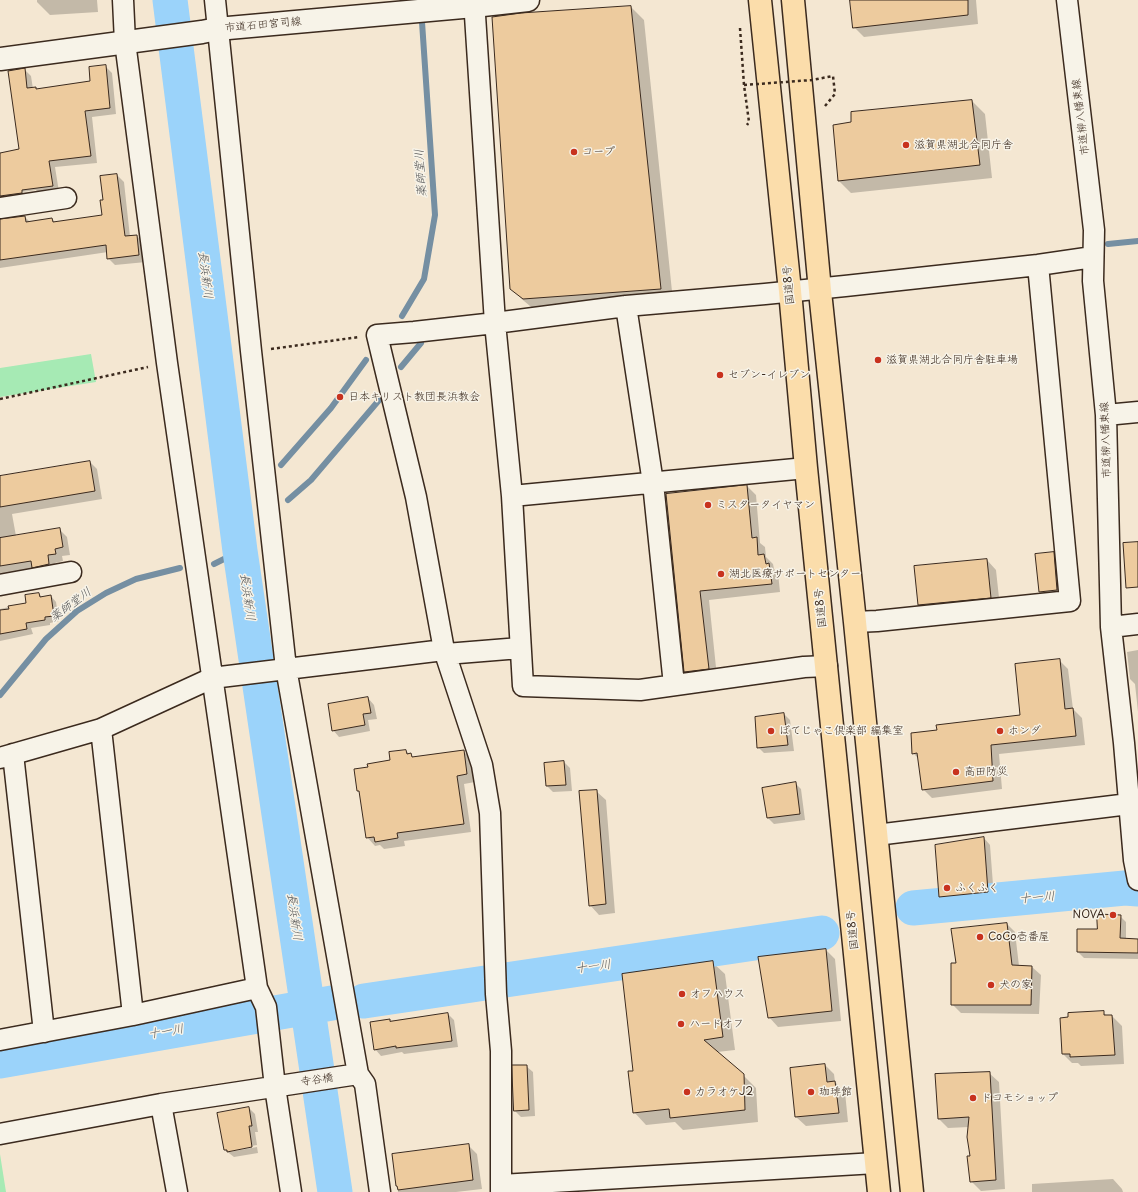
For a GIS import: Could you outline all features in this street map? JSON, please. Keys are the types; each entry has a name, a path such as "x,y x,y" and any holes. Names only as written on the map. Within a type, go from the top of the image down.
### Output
{"highway":[{"name":"国道8号","path":"760,0 879,1192"},
{"path":"793,0 820,288 912,1192"}],"street":[{"path":"123,0 125,42 212,678 257,988 267,1016 280,1086 291,1192"},
{"path":"214,0 210,30 251,351 286,668 353,1075 365,1084 380,1192"},
{"name":"市道石田宮司線","path":"0,60 210,30 474,3 528,0"},
{"name":"市道柳八幡東線","path":"1067,0 1094,230 1093,281 1106,415 1111,627 1131,742 1129,804 1138,880"},
{"path":"474,3 495,323 512,496 523,686 640,690 804,667 827,666"},
{"path":"0,208 66,198"},
{"path":"876,1163 501,1189 501,1051 496,994 490,813 482,765 445,652 416,497 377,335 495,323 626,306 790,291 1038,265 1093,257"},
{"path":"855,622 1070,601 1038,265"},
{"path":"626,306 653,483 674,685"},
{"path":"1106,415 1138,412"},
{"path":"512,496 806,468"},
{"path":"0,586 71,572"},
{"path":"1111,627 1138,624"},
{"path":"44,1032 6,756 101,729 212,678 286,668 445,652 520,648"},
{"path":"101,729 133,1015"},
{"path":"876,835 1129,804"},
{"path":"0,1040 133,1015 257,988"},
{"name":"寺谷橋","path":"0,1134 161,1104 353,1075"},
{"path":"161,1104 177,1192"}],"path":[{"path":"740,23 744,85 749,122 747,125"},
{"path":"744,85 812,80 832,76 835,94 825,106"},
{"path":"251,351 377,335"},
{"path":"0,399 168,363"}],"green space":[{"path":"91,354 96,382 0,397 0,368"},
{"path":"0,1154 6,1192 0,1192"}],"building":[{"path":"850,0 968,0 968,15 853,28"},
{"name":"コープ","path":"631,6 661,289 523,299 510,289 492,17 521,13"},
{"path":"106,65 110,108 85,111 91,156 49,161 53,186 22,190 22,193 0,196 0,153 19,149 8,71 25,68 27,88 36,87 36,89 90,81 89,67"},
{"name":"滋賀県湖北合同庁舎","path":"972,100 980,165 838,181 833,125 851,122 851,112"},
{"path":"117,174 125,236 137,235 139,255 107,259 106,245 0,260 0,219 25,216 26,222 52,218 53,222 102,215 100,200 103,200 100,176"},
{"path":"90,461 95,491 0,507 0,476"},
{"path":"747,485 752,538 757,537 758,555 764,554 766,564 769,563 772,584 700,591 709,669 684,672 666,494"},
{"path":"60,528 63,547 55,549 56,554 48,555 49,564 32,568 31,561 0,566 0,538"},
{"path":"1138,542 1138,587 1126,588 1123,543"},
{"path":"1054,552 1057,590 1039,592 1035,554"},
{"path":"987,559 991,598 918,605 914,566"},
{"path":"39,593 40,597 51,595 54,616 45,617 45,620 26,623 27,629 0,634 0,610 9,609 8,606 26,603 25,595"},
{"path":"1060,659 1065,709 1073,708 1076,736 991,745 993,781 922,790 917,753 912,754 911,733 937,730 936,725 1020,715 1015,664"},
{"path":"368,697 371,713 363,714 365,725 332,731 328,704"},
{"name":"ぼてじゃこ倶楽部 編集室","path":"784,713 788,745 757,748 755,717"},
{"path":"406,750 407,754 411,753 412,757 464,750 467,774 457,776 464,824 397,833 398,838 375,842 374,837 366,838 354,769 368,767 367,764 390,760 389,752"},
{"path":"564,761 566,785 546,786 544,763"},
{"path":"796,782 800,814 767,818 762,788"},
{"path":"597,790 606,904 589,906 579,791"},
{"path":"984,837 988,892 939,897 935,845"},
{"path":"1097,914 1121,915 1120,938 1138,939 1138,953 1077,952 1077,929 1097,929"},
{"name":"犬の家","path":"1007,923 1012,965 1032,966 1031,1005 951,1005 951,963 956,963 951,929"},
{"path":"826,949 832,1011 768,1018 758,957"},
{"path":"713,961 723,1037 704,1040 744,1074 745,1110 670,1118 669,1109 633,1113 628,1071 633,1071 622,974"},
{"path":"1104,1011 1104,1015 1112,1015 1115,1055 1070,1057 1070,1054 1062,1054 1060,1018 1068,1017 1068,1013"},
{"path":"448,1013 452,1041 396,1048 396,1046 374,1050 370,1022 390,1019 390,1021"},
{"path":"825,1064 827,1082 835,1081 839,1113 795,1117 790,1068"},
{"path":"512,1065 527,1065 529,1110 514,1111"},
{"path":"990,1072 996,1180 970,1182 967,1156 970,1156 967,1137 969,1117 938,1119 935,1074"},
{"path":"249,1107 252,1126 249,1126 252,1147 227,1152 227,1150 224,1150 217,1113"},
{"path":"469,1144 473,1180 398,1190 396,1186 392,1154"}],"waterway":[{"name":"長浜新川","path":"170,0 240,551 335,1192"},
{"name":"薬師堂川","path":"402,316 424,279 435,215 422,22"},
{"path":"1108,244 1138,241"},
{"path":"401,367 421,343"},
{"name":"薬師堂川","path":"281,465 331,408 366,360"},
{"path":"288,500 311,480 380,399"},
{"name":"薬師堂川","path":"234,503 239,499"},
{"path":"214,564 248,546"},
{"name":"薬師堂川","path":"0,695 46,639 77,611 106,593 136,579 180,568"},
{"name":"十一川","path":"913,908 1125,888 1138,889"},
{"name":"十一川","path":"364,1001 822,933"},
{"name":"十一川","path":"0,1061 332,1003"}],"place":[{"name":"滋賀県湖北合同庁舎","path":"906,145"},
{"name":"コープ","path":"574,152"},
{"name":"滋賀県湖北合同庁舎駐車場","path":"878,360"},
{"name":"セブン-イレブン","path":"720,375"},
{"name":"日本キリスト教団長浜教会","path":"340,397"},
{"name":"ミスタータイヤマン","path":"708,505"},
{"name":"湖北医療サポートセンター","path":"721,574"},
{"name":"ぼてじゃこ倶楽部 編集室","path":"771,731"},
{"name":"ホンダ","path":"1000,731"},
{"name":"高田防災","path":"956,772"},
{"name":"ふくふく","path":"947,888"},
{"name":"NOVA","path":"1113,915"},
{"name":"CoCo壱番屋","path":"980,937"},
{"name":"犬の家","path":"991,985"},
{"name":"オフハウス","path":"682,994"},
{"name":"ハードオフ","path":"681,1024"},
{"name":"カラオケJ2","path":"687,1092"},
{"name":"珈琲館","path":"811,1092"},
{"name":"ドコモショップ","path":"973,1098"}]}
